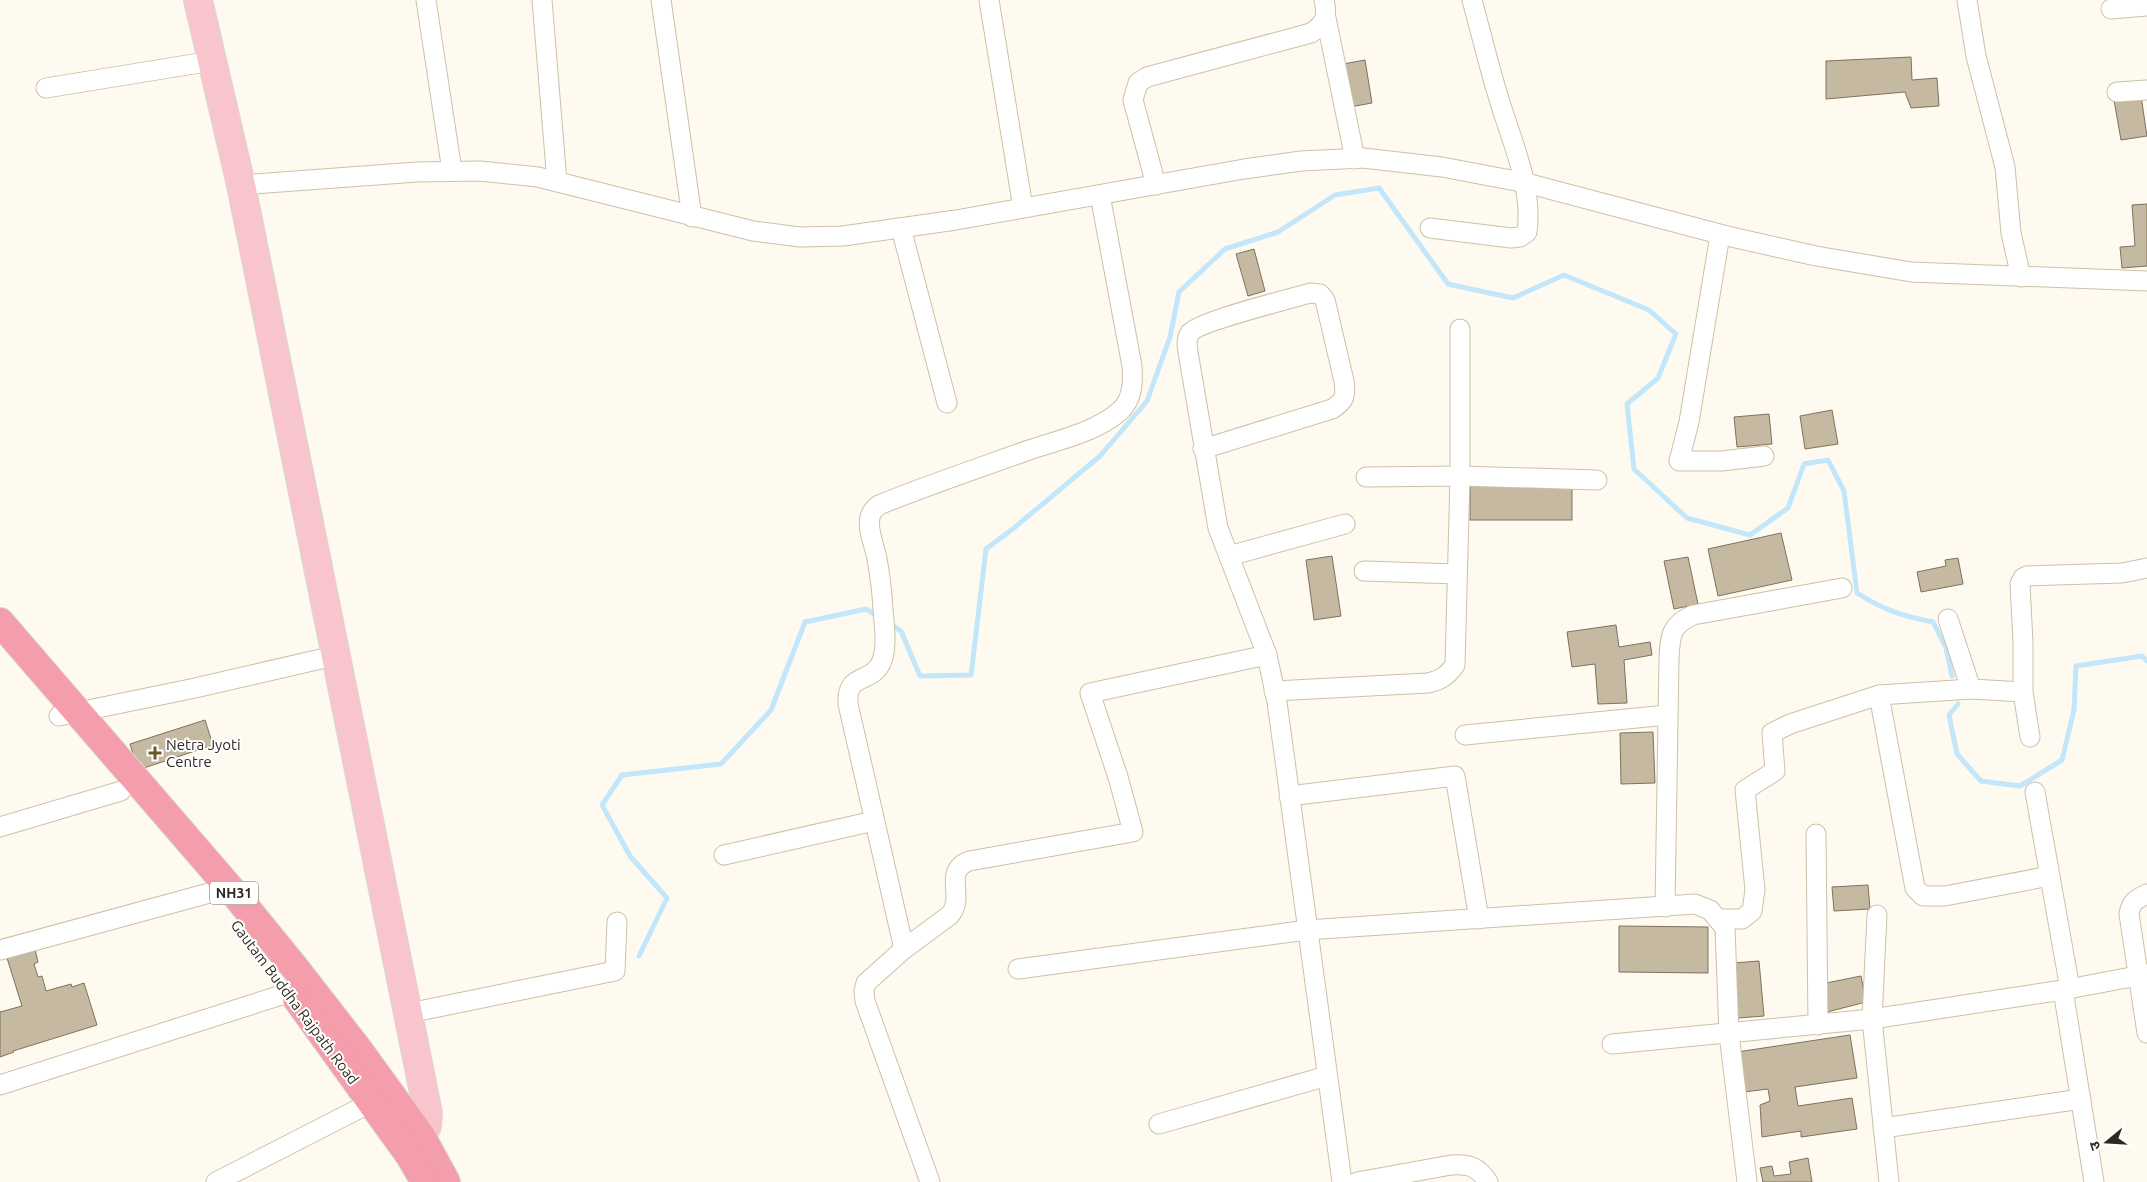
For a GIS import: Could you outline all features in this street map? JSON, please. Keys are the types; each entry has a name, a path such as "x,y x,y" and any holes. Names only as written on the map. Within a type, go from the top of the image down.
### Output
{"highway":[{"name":"NH31","path":"0,622 68,714 252,916 358,1049 415,1146 446,1182"},
{"name":"Gautam Buddha Rajpath Road","path":"0,646 68,714 121,791 212,892 291,992 370,1103 415,1146 425,1182"}],"main road":[{"path":"198,0 241,185 338,655 428,1113 427,1126 415,1146"}],"street":[{"path":"426,0 452,171"},
{"path":"542,0 557,182"},
{"path":"661,0 692,216"},
{"path":"989,0 1023,208"},
{"path":"1430,228 1520,237 1527,232 1529,217 1526,184 1498,98 1472,0"},
{"path":"1967,0 1976,56 2005,167 2011,233 2020,277"},
{"path":"2111,10 2147,6"},
{"path":"1325,9 1355,159"},
{"path":"1156,185 1133,100 1138,83 1147,77 1312,33 1320,27 1325,9"},
{"path":"46,88 212,61"},
{"path":"2117,92 2147,90"},
{"path":"241,185 417,172 480,171 538,177 753,231 800,237 842,236 902,228 1244,169 1301,161 1355,159 1399,161 1442,167 1526,184 1720,235 1816,256 1911,272 2147,281"},
{"path":"904,949 874,821 848,696 851,684 871,673 881,663 883,654 883,608 877,560 870,527 873,510 879,505 928,485 1092,428 1121,410 1128,400 1133,386 1132,366 1100,195"},
{"path":"902,228 947,403"},
{"path":"1720,235 1689,422 1679,461 1722,461 1764,456"},
{"path":"1203,449 1332,409 1344,401 1346,394 1344,381 1325,300 1320,294 1310,293 1207,323 1190,333 1187,341 1203,449 1218,528 1267,655 1274,691 1342,1182"},
{"path":"1274,691 1428,683 1440,680 1455,665 1460,476 1460,329"},
{"path":"1366,477 1460,476 1597,480"},
{"path":"1229,556 1345,524"},
{"path":"2030,737 2023,692 2024,642 2020,584 2023,578 2042,575 2122,573 2147,568"},
{"path":"1364,571 1457,574"},
{"path":"1665,907 1667,715 1670,642 1673,630 1680,621 1693,615 1842,588"},
{"path":"1948,619 1971,689"},
{"path":"68,714 338,655"},
{"path":"930,1182 865,1001 864,991 866,983 904,949 955,910 957,903 955,877 956,869 960,865 969,861 1133,832 1118,777 1090,693 1267,655"},
{"path":"1720,918 1742,919 1752,911 1755,890 1745,790 1775,771 1772,733 1790,724 1879,695 1971,689 2023,692"},
{"path":"1879,695 1915,888 1923,896 1945,896 2050,876"},
{"path":"1465,735 1667,715"},
{"path":"1289,796 1455,776 1479,919"},
{"path":"0,827 121,791"},
{"path":"2034,792 2050,876 2094,1182"},
{"path":"724,855 874,821"},
{"path":"1816,834 1818,1025"},
{"path":"0,950 212,892"},
{"path":"2147,894 2130,905 2129,914 2143,975 2147,1033"},
{"path":"1018,969 1307,930 1695,904 1710,910 1720,918 1725,928 1729,1034 1747,1182"},
{"path":"1877,915 1872,1019 1889,1182"},
{"path":"409,1013 615,971 617,922"},
{"path":"1612,1044 1872,1019 2067,989 2143,975"},
{"path":"0,1085 291,992"},
{"path":"1159,1124 1327,1076"},
{"path":"1883,1128 2081,1099"},
{"path":"216,1182 370,1103"},
{"path":"1357,1182 1451,1165 1467,1164 1475,1168 1488,1182"}],"building":[{"path":"1911,57 1912,80 1937,78 1939,106 1911,108 1905,92 1826,99 1826,61"},
{"path":"1365,60 1372,103 1350,107 1343,64"},
{"path":"2141,96 2147,136 2121,140 2114,100"},
{"path":"2147,204 2147,266 2122,268 2120,247 2135,246 2132,205"},
{"path":"1254,249 1265,291 1248,296 1236,254"},
{"path":"1832,410 1838,444 1805,449 1800,416"},
{"path":"1769,414 1772,444 1737,447 1734,417"},
{"path":"1470,484 1572,484 1572,520 1470,520"},
{"path":"1781,533 1792,580 1718,596 1708,549"},
{"path":"1332,556 1341,616 1314,620 1306,560"},
{"path":"1688,557 1698,604 1674,609 1664,561"},
{"path":"1958,558 1963,584 1921,592 1917,572 1946,566 1945,560"},
{"path":"1616,625 1619,647 1650,642 1652,655 1624,660 1627,703 1598,704 1595,664 1572,667 1567,632"},
{"path":"205,720 213,745 138,770 130,744"},
{"path":"1653,732 1655,783 1621,784 1620,733"},
{"path":"1868,885 1870,909 1834,911 1832,887"},
{"path":"1619,926 1708,927 1708,973 1619,972"},
{"path":"35,949 38,962 34,964 38,977 42,976 46,991 71,984 72,987 84,983 97,1025 13,1051 0,1057 0,1012 22,1006 7,958"},
{"path":"1759,961 1764,1016 1738,1018 1733,963"},
{"path":"1861,976 1866,1002 1827,1012 1821,984"},
{"path":"1850,1035 1857,1078 1795,1087 1798,1106 1852,1098 1857,1129 1801,1137 1801,1131 1762,1137 1760,1105 1770,1101 1768,1089 1744,1092 1737,1052"},
{"path":"1808,1158 1812,1182 1763,1182 1760,1168 1772,1166 1774,1176 1791,1174 1789,1162"}],"waterway":[{"path":"888,623 901,631 920,676 971,675 986,549 1100,456 1147,401 1170,337 1179,292 1225,249 1278,232 1335,195 1379,188 1448,284 1513,298 1564,275 1649,310 1676,334 1658,378 1627,404 1634,469 1687,518 1750,535 1788,508 1804,464 1828,460 1844,491 1857,593 1894,612 1933,622 1946,648 1952,676"},
{"path":"639,956 667,898 630,856 602,805 622,775 721,764 771,710 805,622 866,609 879,617"},
{"path":"1958,704 1949,715 1957,754 1981,781 2020,786 2062,760 2074,710 2076,666 2142,656 2147,661"}],"place":[{"name":"Netra Jyoti Centre","path":"155,753"}]}
